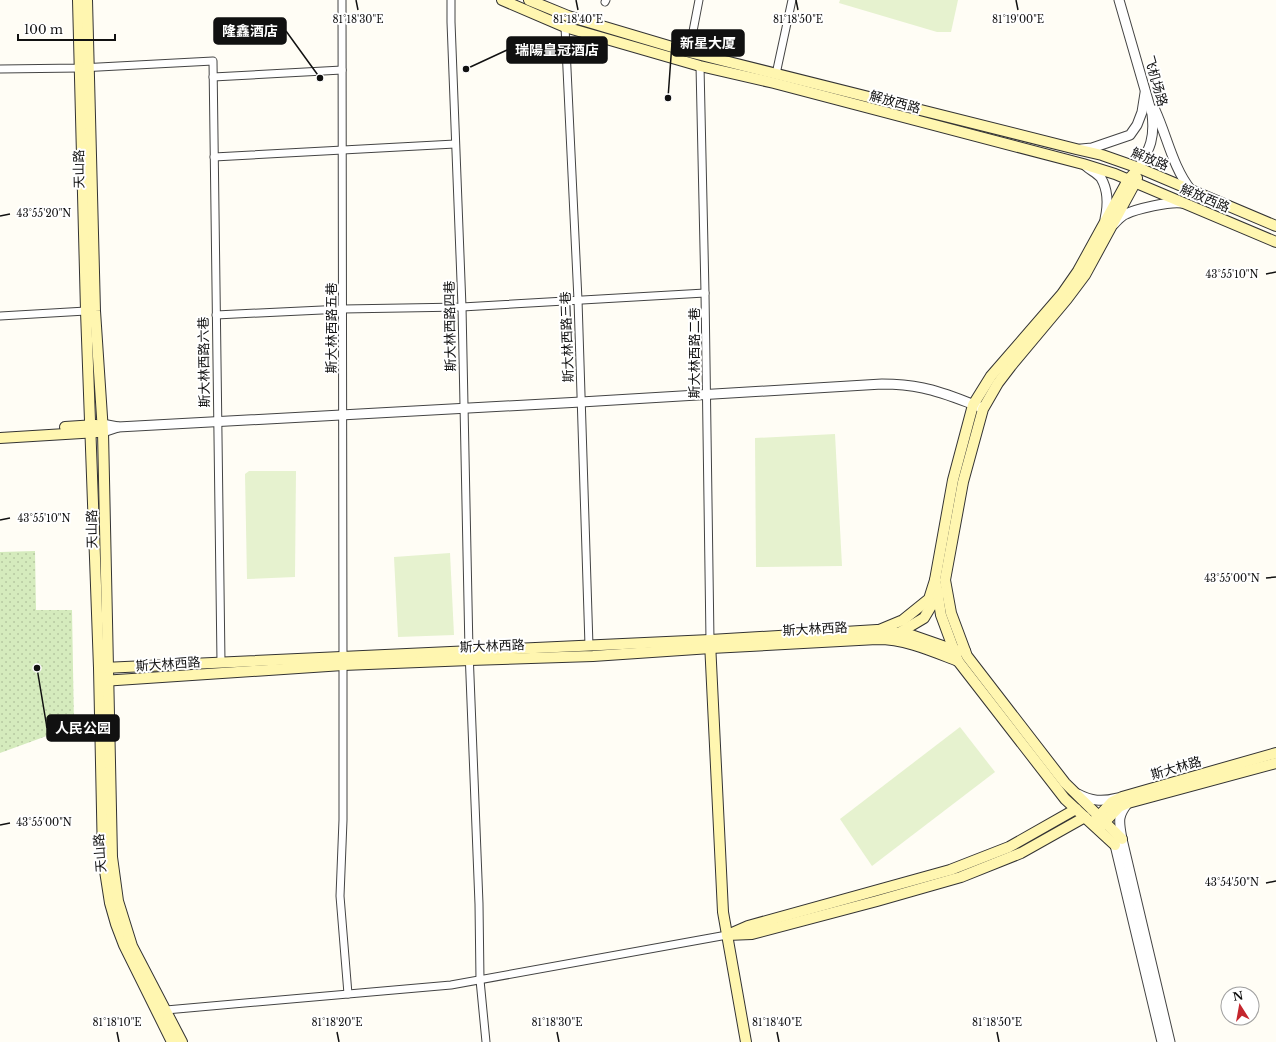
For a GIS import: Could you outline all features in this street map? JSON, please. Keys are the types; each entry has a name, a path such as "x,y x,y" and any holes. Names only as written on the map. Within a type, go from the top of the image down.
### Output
{"main road":[{"name":"天山路","path":"78,0 84,68 95,311 103,428 103,858 110,902 124,945 162,1012 182,1042"},
{"name":"天山路","path":"88,0 84,68 86,310 104,668"},
{"name":"解放西路","path":"502,0 565,27 700,66 1083,164 1115,174 1276,242"},
{"name":"解放西路","path":"529,0 568,16 689,52 1076,150 1102,155"},
{"name":"解放路","path":"1102,155 1139,168 1276,226"},
{"path":"877,630 903,620 929,599 940,580 963,482 983,409 998,383 1068,299 1085,275 1107,226 1139,168"},
{"path":"1107,226 1066,288 991,376 973,405 953,480 938,596 941,615 958,661 1056,788 1076,809 1096,822 1119,842"},
{"path":"0,438 91,428"},
{"path":"0,431 103,428"},
{"path":"940,580 967,656 1096,822"},
{"path":"884,639 900,633 924,618 938,596"},
{"path":"877,630 911,634 954,650 965,651"},
{"name":"斯大林西路","path":"469,655 593,656 710,644 877,630"},
{"path":"884,639 921,646 958,661"},
{"name":"斯大林西路","path":"104,681 343,661 469,655 589,646 884,639"},
{"path":"710,644 724,912 746,1042"},
{"name":"斯大林西路","path":"104,668 221,662 343,661"},
{"name":"斯大林路","path":"727,935 752,934 961,877 1096,822 1119,808 1125,800 1276,753"},
{"name":"斯大林路","path":"1125,800 1276,763"},
{"path":"727,935 748,926 950,870 1009,847 1076,809"},
{"name":"天山路","path":"162,1012 172,1042"}],"street":[{"name":"斯大林西路五巷","path":"342,0 343,820 340,896 348,994"},
{"name":"斯大林西路四巷","path":"451,0 462,307 469,655 479,904 480,980 486,1042"},
{"path":"689,52 700,0"},
{"path":"776,74 792,0"},
{"name":"飞机场路","path":"1119,0 1152,114 1153,134 1151,143 1139,168"},
{"name":"斯大林西路三巷","path":"565,27 578,300 589,646"},
{"name":"斯大林西路六巷","path":"84,68 213,61 221,662"},
{"name":"斯大林西路二巷","path":"700,66 710,644"},
{"path":"0,69 84,68"},
{"path":"213,77 342,70"},
{"path":"1076,150 1092,148 1130,136 1137,125 1142,112 1145,89"},
{"path":"1145,89 1162,125 1184,182 1191,190"},
{"path":"214,157 455,144"},
{"path":"1083,164 1100,177 1104,186 1108,205 1107,226"},
{"path":"1107,226 1127,213 1169,203 1185,203"},
{"path":"216,315 342,309 462,307 705,293"},
{"path":"0,316 86,310"},
{"path":"103,428 882,384 924,388 983,409"},
{"path":"1073,792 1086,799 1096,801 1125,800 1120,816 1119,842 1162,1042"},
{"path":"1119,842 1170,1042"},
{"path":"162,1012 450,985 727,935"}],"green space":[{"path":"840,0 958,0 951,32 937,32 839,3"},
{"path":"835,434 842,566 756,567 755,438"},
{"path":"249,471 296,471 295,577 247,579 245,474"},
{"path":"35,551 36,610 72,610 74,726 0,753 0,552"},
{"path":"450,553 454,635 398,637 394,557"},
{"path":"960,727 995,772 872,866 840,819"}],"place":[{"name":"瑞陽皇冠酒店","path":"466,69"},
{"name":"隆鑫酒店","path":"320,78"},
{"name":"新星大厦","path":"668,98"},
{"name":"人民公园","path":"37,668"}]}
